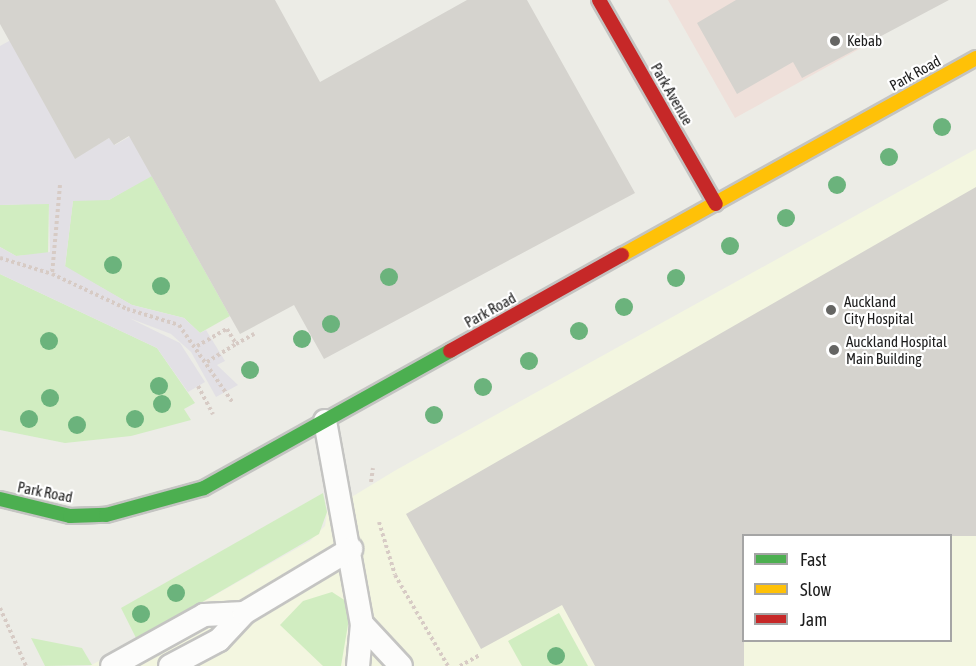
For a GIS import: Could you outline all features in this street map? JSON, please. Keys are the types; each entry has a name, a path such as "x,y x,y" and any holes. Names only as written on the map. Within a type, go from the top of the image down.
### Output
{"main road":[{"name":"Park Avenue","path":"599,0 716,204"},
{"name":"Park Road","path":"0,499 70,516 141,510 204,488 976,58"}],"lane":[{"path":"325,421 351,549 362,624 358,666"},
{"path":"170,666 219,640 244,612 351,549"},
{"path":"112,666 204,615 244,612"},
{"path":"362,624 401,666"}],"path":[{"path":"52,274 60,185"},
{"path":"0,258 52,274 127,309 179,325 198,346 233,403"},
{"path":"198,346 227,328 236,344"},
{"path":"207,362 254,334"},
{"path":"198,386 213,414"},
{"path":"370,489 373,468"},
{"path":"376,510 395,575 448,666"},
{"path":"0,608 26,666"},
{"path":"460,666 480,655"}],"shaded area":[{"path":"83,0 32,81 75,158 109,138 115,145 172,112 195,152 109,200 73,201 65,266 132,305 184,318 200,333 206,330 225,361 217,365 238,385 216,397 191,352 171,334 129,318 180,343 205,382 188,392 157,348 0,274 0,247 16,256 50,252 49,204 0,205 0,46"},
{"path":"668,0 844,0 870,43 735,118"},
{"name":"Auckland City Hospital","path":"976,149 976,666 90,666 310,541 325,526 327,512 396,470"}],"green space":[{"path":"151,175 230,316 200,333 184,318 132,305 65,267 73,200 109,200"},
{"path":"49,203 48,254 16,256 0,247 0,205"},
{"path":"0,274 157,348 195,403 184,409 191,420 131,436 65,443 0,430"},
{"path":"323,493 327,512 319,534 137,640 121,608"},
{"path":"332,592 349,603 350,613 341,666 323,666 280,625 303,601"},
{"path":"559,613 588,666 522,666 508,641"},
{"path":"31,638 82,648 92,665 45,666"}],"building":[{"path":"0,0 275,0 320,82 467,0 527,0 635,193 324,359 294,305 240,334 129,136 114,145 109,138 75,159 0,24"},
{"path":"736,0 949,0 802,78 793,62 737,94 697,23"},
{"name":"Auckland City Hospital","path":"976,187 976,536 742,534 744,666 595,666 562,605 481,649 406,514"}],"traffic: fast":[{"path":"0,499 70,516 106,515 204,488 450,351"}],"traffic: slow":[{"path":"622,255 976,58"}],"traffic: jam":[{"path":"599,0 716,204"},
{"path":"450,351 622,255"}],"place":[{"name":"Kebab","path":"835,41"},
{"name":"Auckland City Hospital","path":"831,310"},
{"name":"Auckland Hospital Main Building","path":"834,350"}]}
